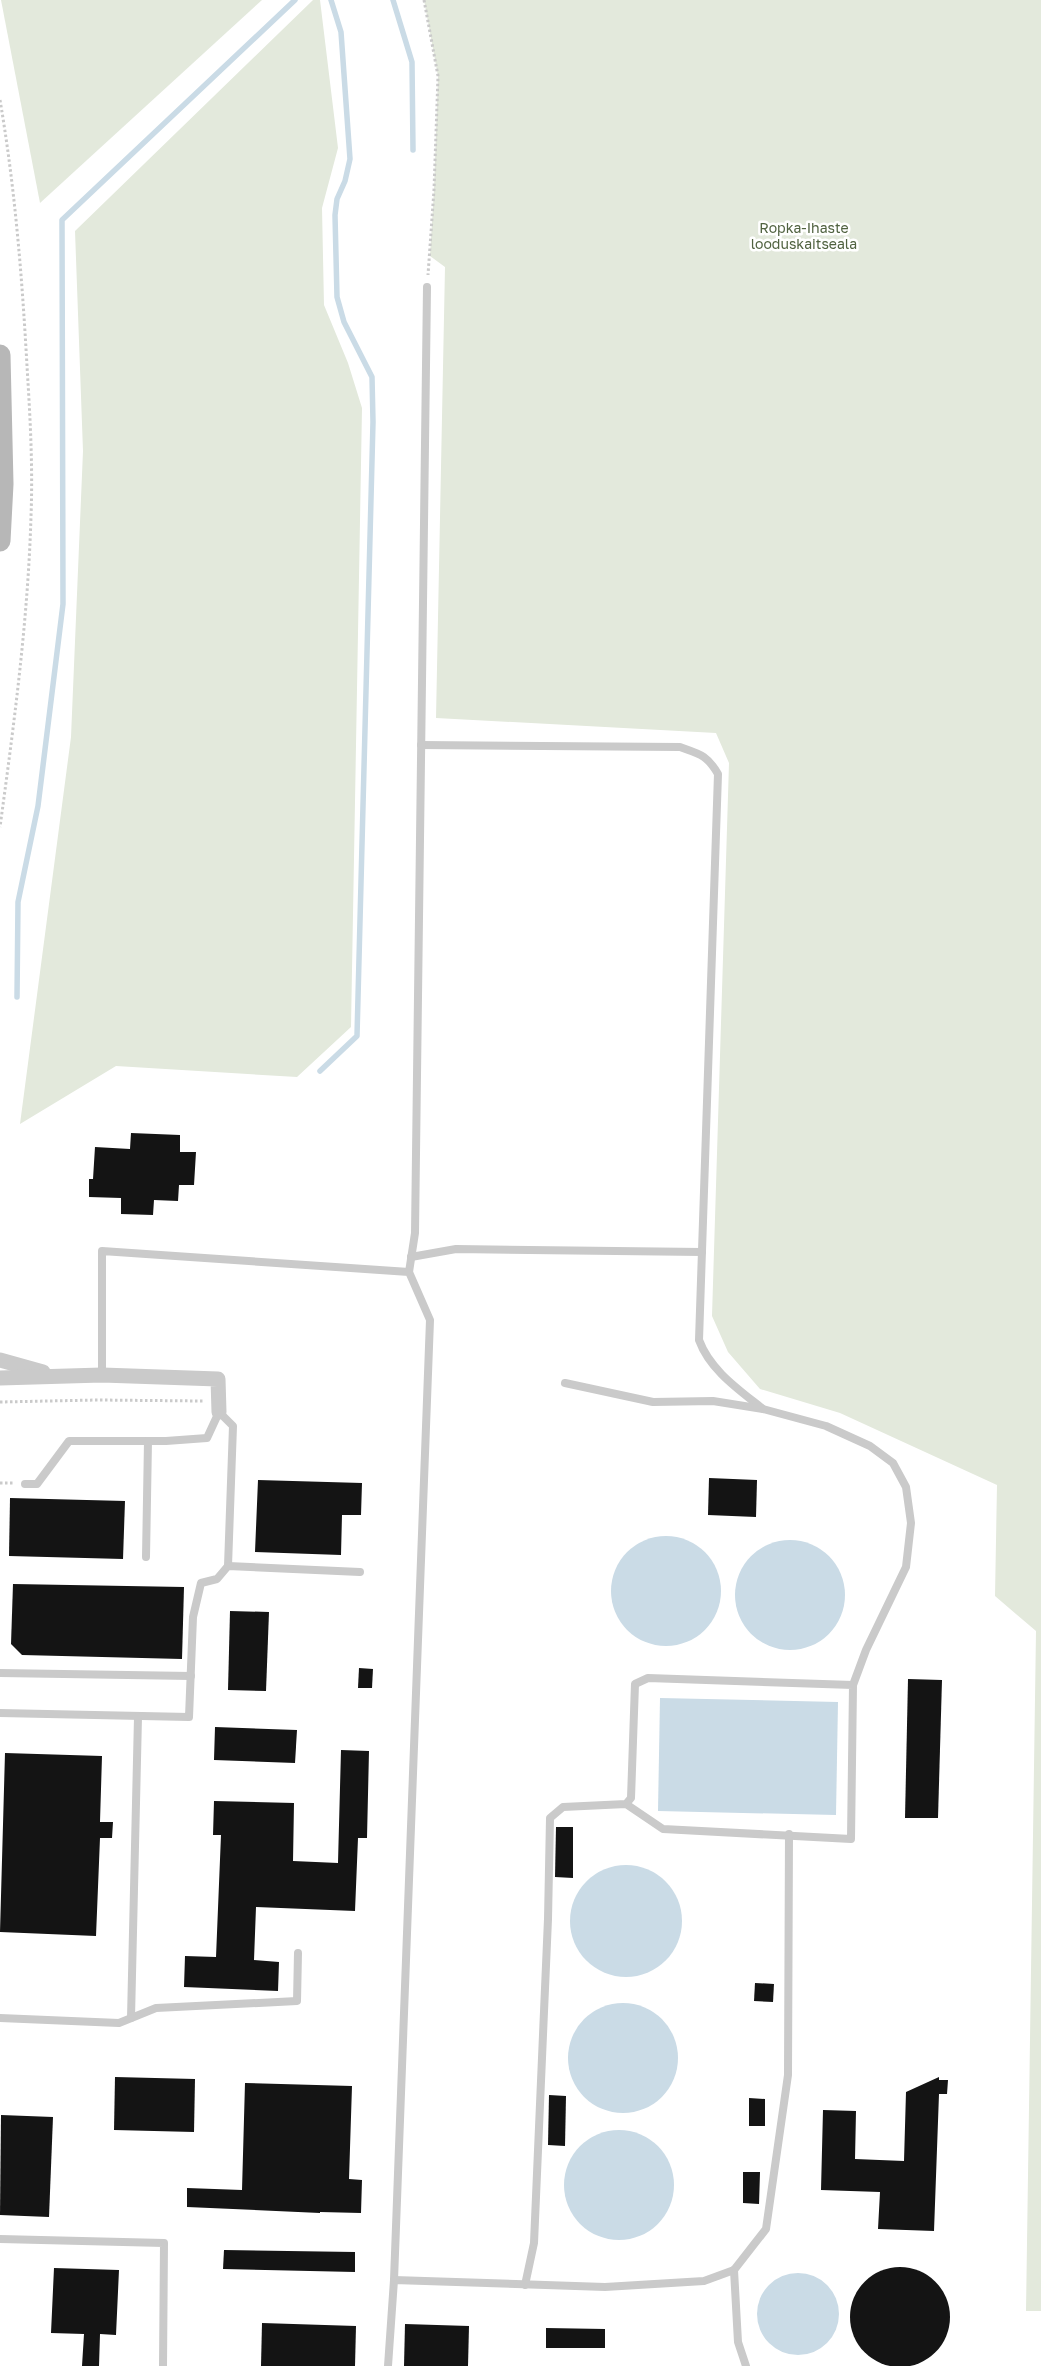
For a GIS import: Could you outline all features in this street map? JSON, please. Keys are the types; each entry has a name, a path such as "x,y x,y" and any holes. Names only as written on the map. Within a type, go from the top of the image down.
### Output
{"main road":[{"path":"0,355 3,484 0,541"}],"street":[{"path":"0,1360 59,1377"},
{"path":"0,1378 102,1375 218,1378 219,1406"}],"lane":[{"path":"388,2366 394,2280 430,1320 409,1272 415,1233 427,287"},
{"path":"422,745 680,747 701,754 710,760 718,774 702,1252 698,1313 699,1340 712,1363 734,1386 763,1408"},
{"path":"411,1257 456,1249 702,1252"},
{"path":"102,1375 102,1251 409,1272"},
{"path":"525,2285 534,2243 548,1919 550,1818 563,1807 626,1804 663,1829 789,1834 851,1839 853,1685 866,1650 906,1567 911,1523 906,1487 893,1462 870,1446 826,1426 763,1408 713,1401 653,1402 565,1384"},
{"path":"25,1484 37,1484 69,1441 166,1441 206,1438 219,1406"},
{"path":"0,1713 189,1717 193,1617 201,1583 217,1579 228,1566 233,1426 219,1406"},
{"path":"146,1557 148,1441"},
{"path":"228,1566 360,1572"},
{"path":"0,1673 190,1676"},
{"path":"626,1804 631,1798 635,1684 648,1678 853,1685"},
{"path":"131,2018 138,1717"},
{"path":"394,2280 605,2287 704,2281 734,2270 766,2229 788,2075 789,1834"},
{"path":"0,2018 119,2023 156,2008 297,2001 298,1953"},
{"path":"0,2239 164,2243 163,2366"},
{"path":"734,2270 738,2342 746,2366"}],"path":[{"path":"424,0 438,76 434,190 427,287"},
{"path":"0,1402 97,1400 219,1406"}],"green space":[{"path":"1,0 262,0 40,203"},
{"path":"313,0 320,0 338,148 322,208 324,305 348,363 362,408 351,1027 297,1077 116,1066 20,1124 71,737 83,451 75,231"},
{"name":"Ropka-Ihaste looduskaitseala","path":"424,0 1041,0 1041,2311 1026,2311 1036,1631 995,1596 997,1485 840,1413 760,1389 728,1352 712,1316 729,763 716,733 436,718 445,267 430,256 438,76"}],"water":[{"path":"666,1536 687,1540 705,1552 717,1570 721,1591 717,1612 705,1630 687,1642 666,1646 645,1642 627,1630 615,1612 611,1591 615,1570 627,1552 645,1540"},
{"path":"790,1540 811,1544 829,1556 841,1574 845,1595 841,1616 829,1634 811,1646 790,1650 769,1646 751,1634 739,1616 735,1595 739,1574 751,1556 769,1544"},
{"path":"660,1698 838,1702 836,1815 658,1811"},
{"path":"626,1865 647,1870 665,1882 677,1900 682,1921 677,1942 665,1960 647,1972 626,1977 605,1972 587,1960 575,1942 570,1921 575,1900 587,1882 605,1870"},
{"path":"623,2003 644,2007 662,2019 674,2037 678,2058 674,2079 662,2097 644,2109 623,2113 602,2109 584,2097 572,2079 568,2058 572,2037 584,2019 602,2007"},
{"path":"619,2130 640,2134 658,2146 670,2164 674,2185 670,2206 658,2224 640,2236 619,2240 598,2236 580,2224 568,2206 564,2185 568,2164 580,2146 598,2134"},
{"path":"798,2273 814,2277 827,2285 835,2298 839,2314 835,2330 827,2343 814,2351 798,2355 782,2351 769,2343 761,2330 757,2314 761,2298 769,2285 782,2277"}],"building":[{"path":"131,1133 180,1135 180,1152 196,1152 194,1185 179,1185 178,1201 154,1200 153,1215 121,1214 121,1198 89,1197 89,1179 93,1179 95,1147 130,1149"},
{"path":"709,1478 757,1480 756,1517 708,1515"},
{"path":"258,1480 362,1483 361,1515 342,1515 341,1555 255,1552"},
{"path":"10,1498 125,1501 123,1559 9,1556"},
{"path":"13,1584 184,1587 182,1659 22,1655 11,1644"},
{"path":"230,1611 269,1612 266,1691 228,1690"},
{"path":"359,1668 373,1669 372,1688 358,1688"},
{"path":"908,1679 942,1680 938,1818 905,1818"},
{"path":"215,1727 297,1730 295,1763 214,1760"},
{"path":"341,1750 369,1751 367,1838 358,1838 355,1911 256,1907 254,1960 279,1962 278,1991 184,1987 185,1956 216,1957 221,1835 213,1835 214,1801 294,1803 293,1861 338,1863"},
{"path":"5,1753 102,1756 100,1822 113,1822 112,1838 100,1838 96,1936 0,1932"},
{"path":"556,1827 573,1827 573,1878 555,1877"},
{"path":"755,1983 774,1984 773,2002 754,2001"},
{"path":"115,2077 195,2079 194,2132 114,2130"},
{"path":"939,2077 939,2080 948,2080 947,2094 939,2094 934,2231 878,2229 880,2192 821,2190 823,2110 856,2111 855,2159 904,2161 906,2092"},
{"path":"245,2083 352,2086 349,2179 362,2180 361,2213 187,2207 187,2188 242,2190"},
{"path":"549,2095 566,2096 565,2146 548,2145"},
{"path":"749,2098 765,2099 765,2126 749,2126"},
{"path":"1,2115 53,2117 49,2217 0,2215"},
{"path":"743,2172 760,2172 759,2204 743,2203"},
{"path":"224,2250 355,2252 355,2272 223,2269"},
{"path":"900,2267 919,2270 936,2281 947,2298 950,2317 947,2336 936,2353 919,2364 900,2367 881,2364 864,2353 853,2336 850,2317 853,2298 864,2281 881,2270"},
{"path":"54,2268 119,2270 116,2335 100,2334 99,2366 82,2366 84,2334 51,2333"},
{"path":"262,2323 356,2326 355,2366 261,2366"},
{"path":"405,2324 469,2326 468,2366 404,2366"},
{"path":"546,2328 605,2329 605,2348 546,2348"}],"waterway":[{"path":"17,997 18,902 38,806 63,604 62,220 295,0"},
{"path":"320,1071 357,1036 373,422 372,377 344,322 337,297 335,215 337,199 345,181 350,159 341,32 331,0"},
{"path":"393,0 412,62 413,150"}]}
